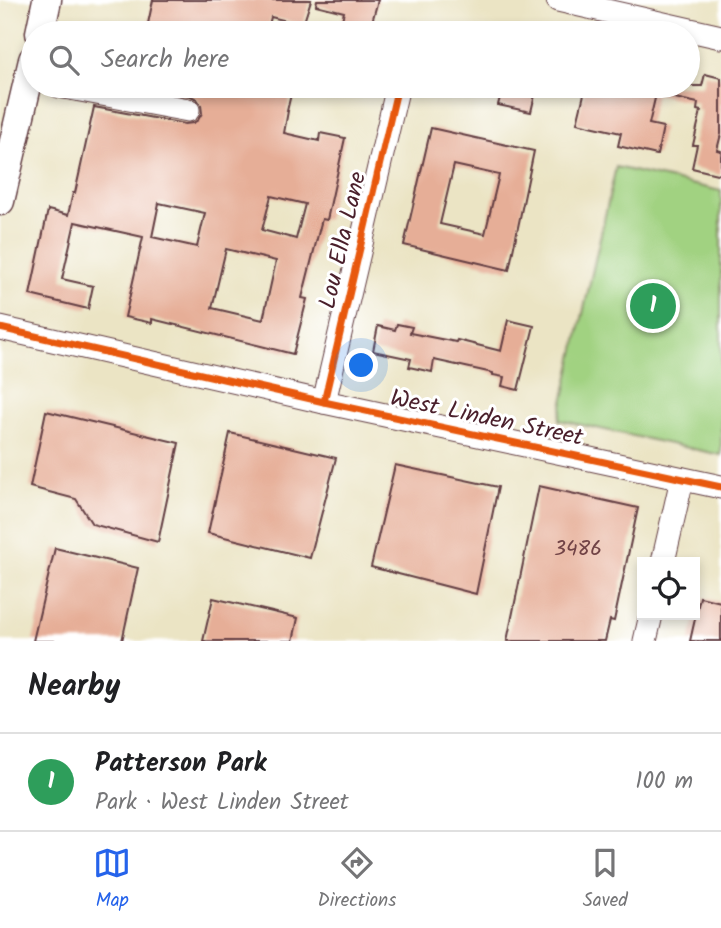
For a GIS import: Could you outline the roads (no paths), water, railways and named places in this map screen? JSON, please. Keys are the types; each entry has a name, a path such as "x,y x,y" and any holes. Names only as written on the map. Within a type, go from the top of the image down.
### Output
{"main road":[{"path":"43,21 47,0"},
{"path":"0,201 26,98"}],"street":[{"path":"558,0 651,21"},
{"path":"700,32 721,37"},
{"path":"124,98 188,110"},
{"name":"Lou Ella Lane","path":"324,402 395,98"},
{"name":"West Linden Street","path":"0,328 324,402 721,487"},
{"path":"664,557 682,479"},
{"path":"645,641 650,620"}],"place":[{"name":"Patterson Park","path":"653,306"}]}
